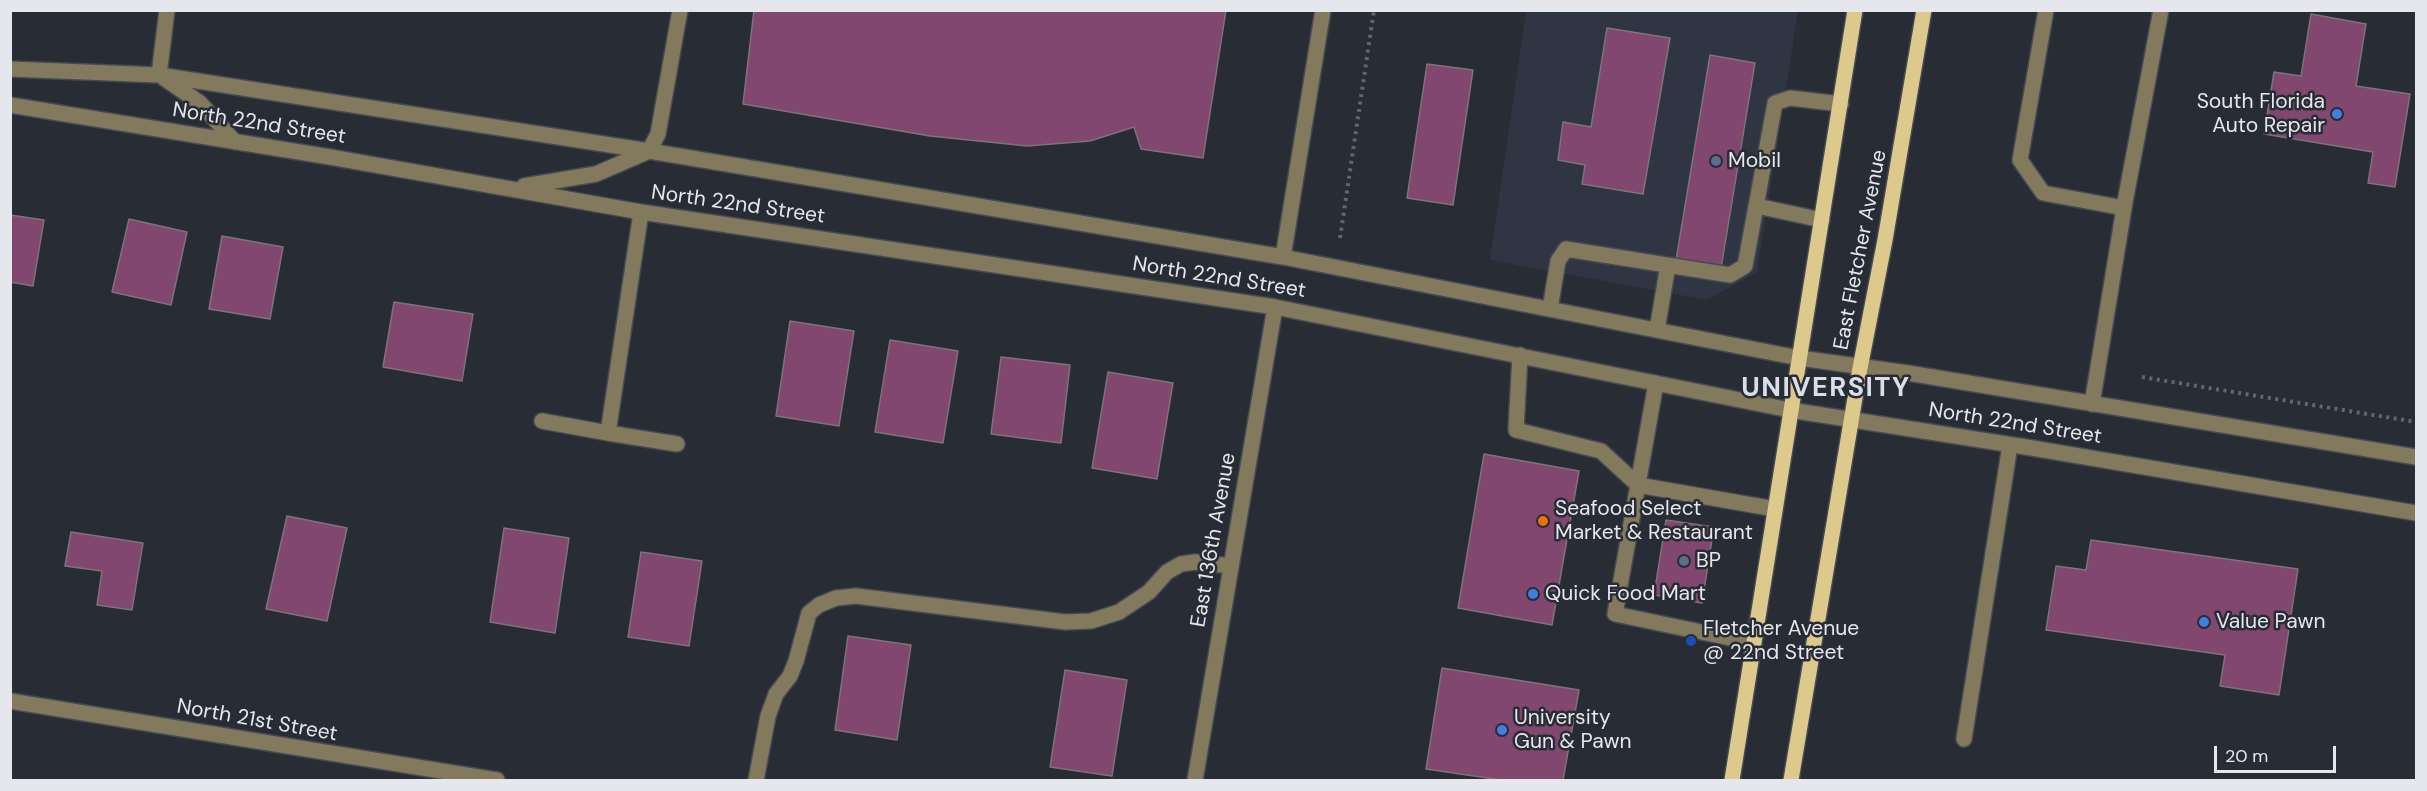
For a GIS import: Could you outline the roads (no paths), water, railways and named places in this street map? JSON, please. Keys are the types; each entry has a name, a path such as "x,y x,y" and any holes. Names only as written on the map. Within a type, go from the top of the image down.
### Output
{"main road":[{"name":"East Fletcher Avenue","path":"1732,780 1855,10"},
{"name":"East Fletcher Avenue","path":"1791,780 1851,420 1886,240 1924,10"}],"street":[{"path":"167,10 159,75 200,103 235,142"},
{"path":"509,188 596,174 649,152 658,134 680,10"},
{"path":"1283,257 1323,10"},
{"path":"2046,10 2020,160 2043,193 2124,208"},
{"path":"2092,404 2124,208 2161,10"},
{"name":"North 22nd Street","path":"10,69 159,75 649,152 1283,257 1798,358 1908,373 2416,457"},
{"path":"1550,309 1558,261 1566,249 1730,275 1745,266 1775,103 1790,98 1841,104"},
{"name":"North 22nd Street","path":"10,105 641,212 1275,307 1790,410 2010,444 2416,513"},
{"path":"1757,206 1822,220"},
{"path":"608,433 641,212"},
{"path":"1657,330 1668,265"},
{"name":"East 136th Avenue","path":"1195,780 1275,307"},
{"path":"1520,355 1516,430 1601,451 1638,485 1775,509"},
{"path":"1656,383 1615,614 1754,643"},
{"path":"542,421 677,444"},
{"path":"1964,739 2010,444"},
{"path":"756,780 768,716 776,694 790,676 796,661 809,613 819,605 836,598 856,596 1065,622 1091,621 1126,607 1149,592 1167,572 1181,564 1195,562 1231,566"},
{"name":"North 21st Street","path":"10,701 497,780"}],"place":[{"name":"South Florida Auto Repair","path":"2337,114"},
{"name":"Mobil","path":"1716,161"},
{"name":"Seafood Select Market & Restaurant","path":"1543,521"},
{"name":"BP","path":"1684,561"},
{"name":"Quick Food Mart","path":"1533,594"},
{"name":"Value Pawn","path":"2204,622"},
{"name":"Fletcher Avenue @ 22nd Street","path":"1691,641"},
{"name":"University Gun & Pawn","path":"1502,730"}],"district":[{"name":"UNIVERSITY","path":"1826,389"}]}
